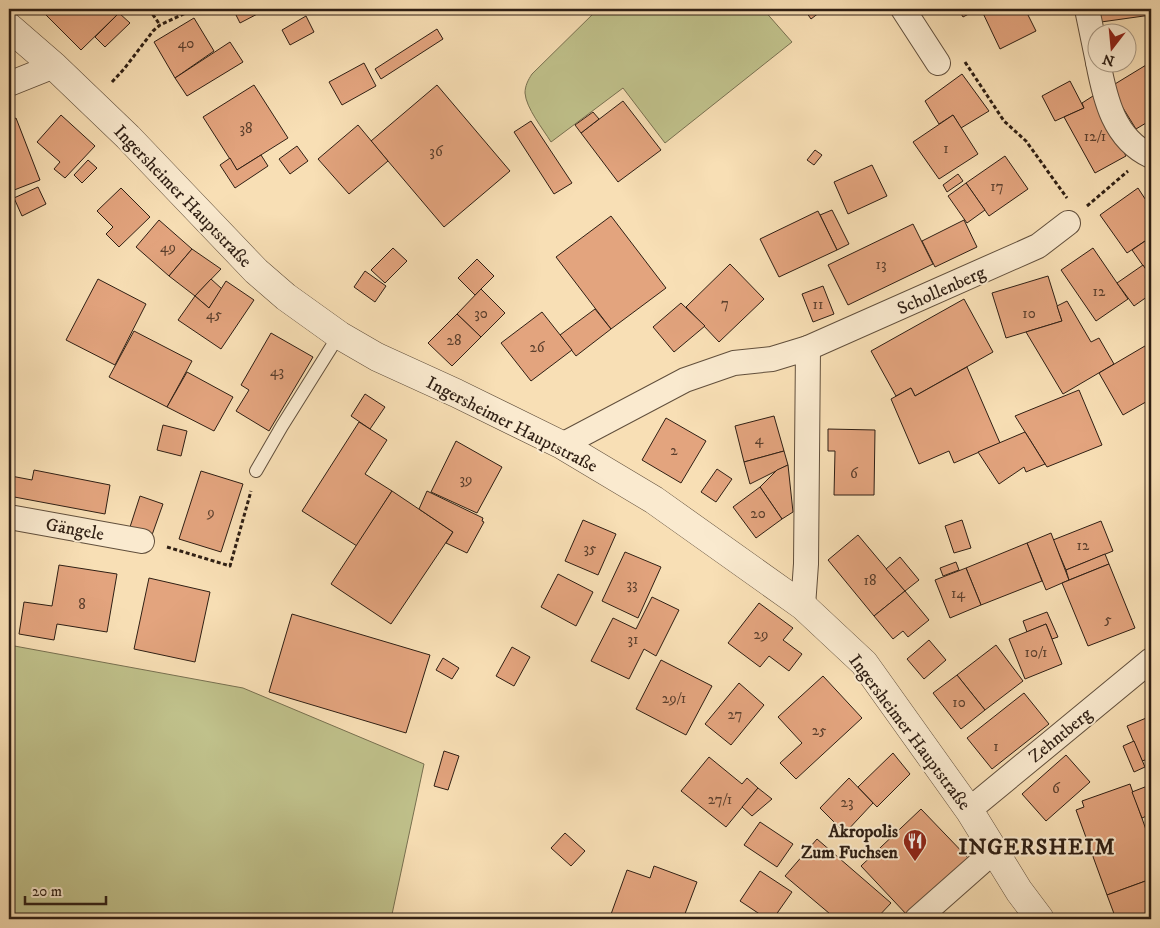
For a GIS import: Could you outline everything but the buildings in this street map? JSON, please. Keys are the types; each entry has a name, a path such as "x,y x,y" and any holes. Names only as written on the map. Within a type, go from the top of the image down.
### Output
{"street":[{"path":"903,9 938,63"},
{"path":"1087,9 1090,22"},
{"name":"Ingersheimer Hauptstraße","path":"9,26 128,137 256,271 286,297 339,334 377,357 562,445 654,500 803,606 864,663 969,810 1019,891 1040,919"},
{"path":"9,84 54,66"},
{"path":"1100,72 1105,98 1114,120 1129,141 1151,156"},
{"name":"Schollenberg","path":"562,445 686,380 734,363 772,359 808,348 1038,246 1075,212"},
{"path":"803,606 806,564 808,348"},
{"name":"Gängele","path":"9,516 142,541"},
{"name":"Zehntberg","path":"969,810 1151,660"},
{"path":"918,919 994,851"}],"lane":[{"path":"256,471 339,334"}],"path":[{"path":"149,9 160,25"},
{"path":"92,103 124,69 153,31 160,25 194,9"},
{"path":"938,63 959,53 1004,121 1026,140 1075,212 1117,180"},
{"path":"142,541 230,566 256,471"}],"green space":[{"path":"598,9 763,9 792,42 665,143 623,88 551,142 528,105 525,93 526,85 532,74"},
{"path":"9,645 243,688 424,764 391,919 9,919"}],"place":[{"name":"Akropolis Zum Fuchsen","path":"915,862"}],"district":[{"name":"INGERSHEIM","path":"1037,846"}]}
